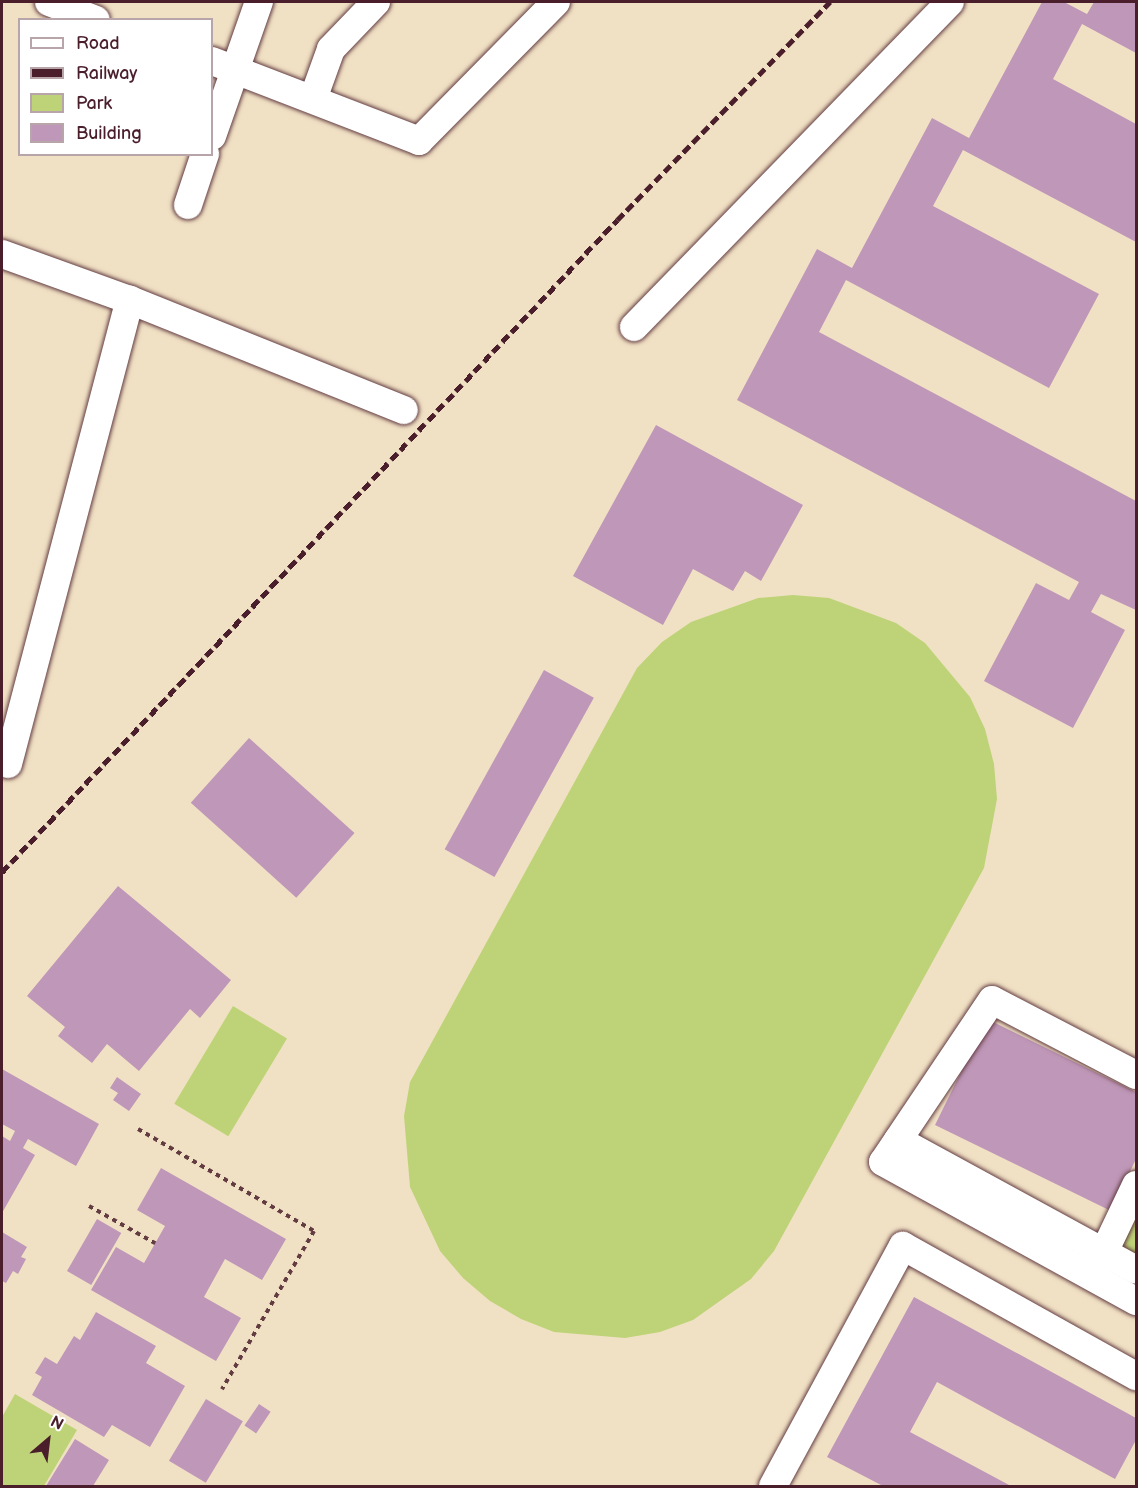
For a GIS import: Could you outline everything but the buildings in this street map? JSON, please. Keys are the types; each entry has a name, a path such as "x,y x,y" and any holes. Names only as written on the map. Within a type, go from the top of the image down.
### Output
{"street":[{"path":"213,130 223,65 259,2"},
{"path":"313,99 331,49 376,2"},
{"path":"223,65 419,141 556,2"},
{"path":"634,327 950,2"},
{"path":"62,4 92,18"},
{"path":"188,206 204,156"},
{"path":"2,254 130,300 404,410"},
{"path":"8,764 130,300"},
{"path":"1137,1075 992,1000 890,1151 1098,1264 1137,1301"},
{"path":"1098,1264 1137,1185"},
{"path":"783,1483 903,1246 1137,1376"},
{"path":"1098,1264 1137,1269"}],"path":[{"path":"138,1129 314,1230 222,1389"},
{"path":"89,1206 155,1243"}],"green space":[{"path":"793,595 829,598 896,623 925,643 970,697 985,729 994,764 997,799 984,868 774,1251 751,1279 693,1320 660,1332 625,1338 554,1332 521,1319 490,1301 463,1278 440,1251 410,1187 404,1116 410,1082 637,668 662,642 691,622 758,598"},
{"path":"233,1006 287,1038 228,1136 174,1104"},
{"path":"1136,1207 1136,1262 1113,1250"},
{"path":"15,1394 77,1430 44,1486 2,1486 2,1417"}],"railway":[{"path":"2,872 617,220 830,2"}]}
